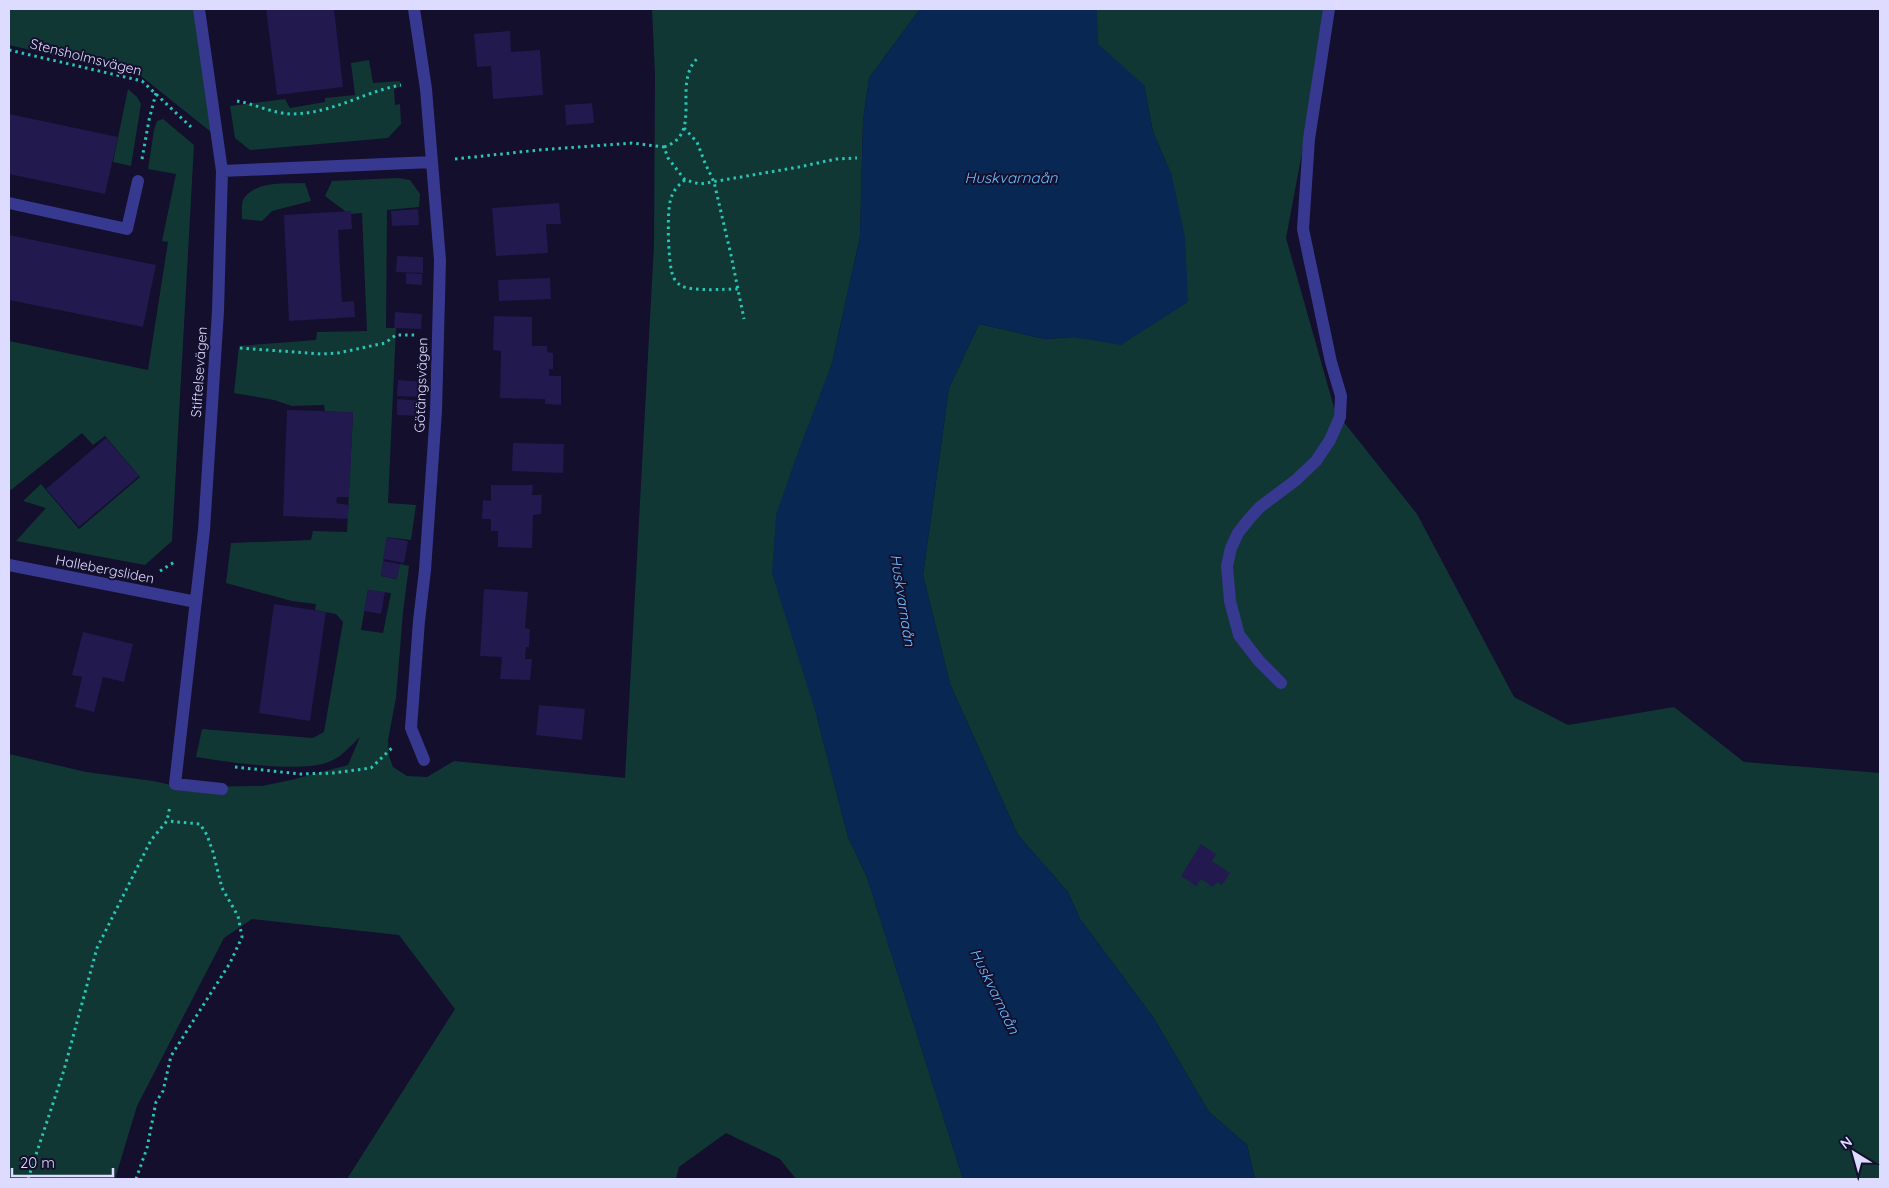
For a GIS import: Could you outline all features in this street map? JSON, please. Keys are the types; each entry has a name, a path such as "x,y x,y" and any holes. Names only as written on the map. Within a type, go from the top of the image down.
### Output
{"street":[{"name":"Stiftelsevägen","path":"175,784 204,530 216,349 222,171 199,9"},
{"name":"Götängsvägen","path":"414,9 424,83 440,260 436,411 426,570 418,621 411,728 424,760"},
{"path":"1281,683 1259,661 1239,635 1230,601 1227,566 1231,548 1238,533 1260,507 1296,480 1316,461 1330,440 1340,417 1341,396 1331,362 1303,230 1309,139 1328,9"},
{"path":"222,171 432,162"},
{"path":"9,203 127,229 138,181"},
{"name":"Hallebergsliden","path":"9,566 196,602"},
{"path":"175,784 222,790"}],"path":[{"name":"Stensholmsvägen","path":"9,50 142,81 219,156"},
{"path":"432,162 539,150 632,144 664,147 671,145 684,128 687,75 692,63 699,57"},
{"path":"212,103 235,100 292,114 339,106 363,95 386,88 424,83"},
{"path":"138,181 149,120 156,94"},
{"path":"684,128 697,142 704,164 714,182 744,319"},
{"path":"664,147 668,158 685,180 700,184 836,159 857,158"},
{"path":"685,180 673,192 670,203 669,244 672,274 678,283 690,288 738,289"},
{"path":"216,349 232,347 321,354 338,353 385,343 396,335 422,334"},
{"path":"158,573 181,557"},
{"path":"226,766 300,774 333,773 372,768 411,728"},
{"path":"28,1179 64,1070 97,948 151,840 167,821 175,784"},
{"path":"136,1179 147,1148 156,1102 163,1090 171,1056 230,963 242,937 238,916 222,888 213,852 207,835 200,824 167,821"}],"green space":[{"path":"9,9 194,9 211,132 141,76 9,45"},
{"path":"652,9 920,9 869,78 863,121 860,237 832,363 819,402 817,717 848,837 867,877 963,1179 796,1179 780,1159 726,1133 679,1167 676,1179 347,1179 455,1009 399,935 252,919 224,938 137,1106 115,1179 9,1179 9,754 86,772 153,781 181,787 262,786 348,765 360,737 347,750 331,761 303,767 265,766 196,757 202,729 313,738 324,732 343,622 336,614 315,610 316,604 292,601 226,583 231,543 311,540 313,531 347,532 353,413 325,411 324,405 292,406 274,400 234,393 239,346 316,340 317,332 367,331 362,213 349,214 325,196 332,181 398,178 410,180 420,194 419,207 387,210 386,328 396,328 388,503 416,505 411,540 387,537 381,576 396,579 400,564 409,566 396,698 388,740 389,756 393,767 407,776 427,777 454,761 625,778 654,245 655,75","holes":["368,590 391,593 383,633 361,630"]},
{"path":"1079,9 1329,9 1286,238 1335,411 1417,514 1514,697 1568,725 1674,707 1744,762 1880,773 1880,1179 1255,1179 1247,1145 1209,1112 1153,1017 1080,919 1068,892 1018,835 950,684 923,575 949,388 979,324 1045,339 1074,337 1100,341 1172,176 1153,132 1144,85 1107,68"},
{"path":"369,60 373,83 400,81 401,87 394,88 395,105 400,104 401,124 388,138 250,150 235,138 230,106 285,99 290,108 325,102 325,98 355,95 351,63"},
{"path":"128,89 137,97 141,104 131,166 113,162"},
{"path":"163,119 194,145 172,541 145,565 16,541 46,508 23,501 41,484 79,529 140,477 105,436 93,445 82,433 11,490 9,488 9,341 148,370 168,242 162,241 176,174 148,169 154,130 157,121"},
{"path":"305,183 311,201 272,211 262,221 242,219 243,200 255,189 271,184"}],"water":[{"name":"Huskvarnaån","path":"920,9 1097,9 1098,44 1144,85 1153,132 1172,176 1185,237 1188,302 1121,345 1074,337 1045,339 979,324 949,388 923,575 950,684 1018,835 1068,892 1080,919 1153,1017 1209,1112 1247,1145 1255,1179 963,1179 867,877 848,837 817,717 772,573 776,515 832,363 860,237 863,121 869,78"}],"building":[{"path":"266,9 334,9 343,87 277,95"},
{"path":"510,31 511,52 540,50 543,95 493,99 491,66 477,67 474,34"},
{"path":"592,103 594,123 566,125 565,105"},
{"path":"9,114 118,137 105,194 9,174"},
{"path":"559,203 561,224 546,224 548,253 496,256 492,208"},
{"path":"418,209 419,225 392,226 391,211"},
{"path":"351,211 352,229 338,230 342,302 354,301 355,317 289,321 284,215"},
{"path":"9,235 156,265 143,327 9,300"},
{"path":"397,256 423,257 423,273 396,272"},
{"path":"406,273 422,274 422,285 406,284"},
{"path":"550,278 551,299 499,301 498,280"},
{"path":"395,312 422,314 421,329 394,328"},
{"path":"494,316 532,317 532,346 547,346 547,352 553,353 553,369 549,369 549,376 561,376 561,405 545,404 545,399 500,398 501,351 493,350"},
{"path":"398,380 424,382 424,397 397,396"},
{"path":"397,399 424,401 423,416 397,415"},
{"path":"287,410 353,412 349,497 337,497 336,503 349,505 348,519 283,516"},
{"path":"106,438 139,476 79,527 46,489"},
{"path":"513,443 564,444 563,473 512,471"},
{"path":"491,485 533,485 532,495 542,495 541,514 533,515 532,548 498,547 498,531 491,531 491,519 482,519 483,500 491,501"},
{"path":"387,537 408,541 404,563 383,559"},
{"path":"383,561 400,564 397,579 381,576"},
{"path":"484,589 528,592 525,628 530,629 529,647 526,647 525,659 532,659 530,680 500,679 502,657 480,656"},
{"path":"368,590 385,592 381,614 364,611"},
{"path":"274,604 326,612 310,721 259,713"},
{"path":"83,632 133,644 124,682 103,677 94,712 75,707 82,677 72,675"},
{"path":"539,705 585,709 582,740 536,735"},
{"path":"1201,844 1216,854 1212,861 1230,873 1222,885 1217,882 1213,887 1201,879 1196,886 1181,876"}]}
